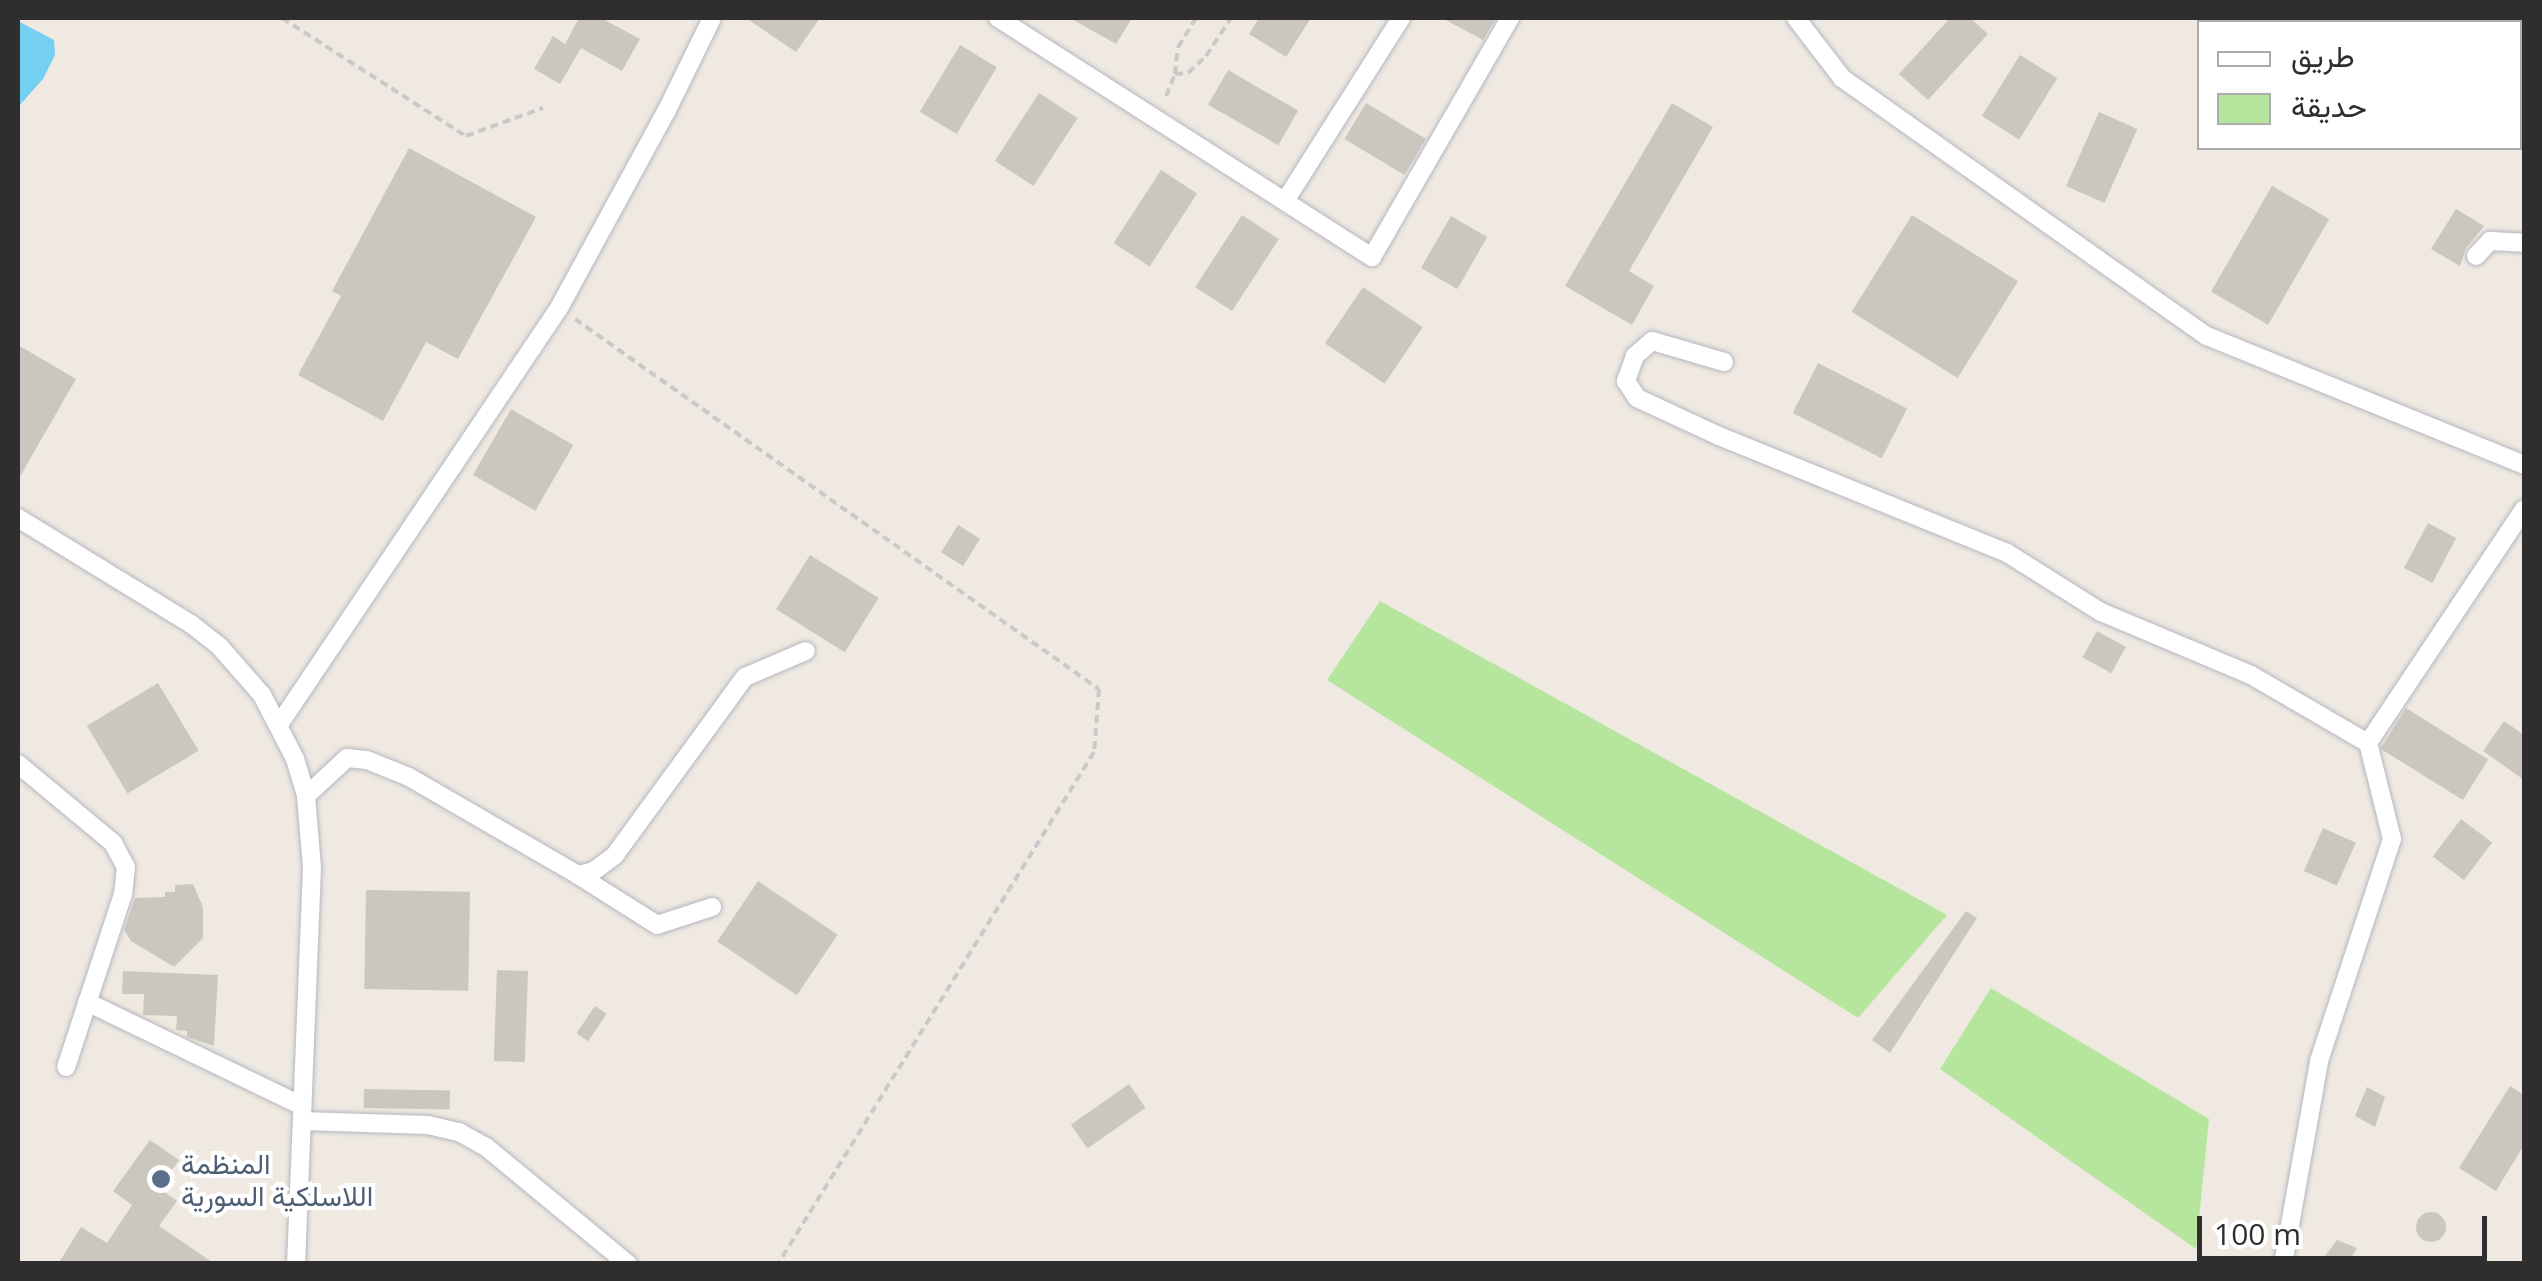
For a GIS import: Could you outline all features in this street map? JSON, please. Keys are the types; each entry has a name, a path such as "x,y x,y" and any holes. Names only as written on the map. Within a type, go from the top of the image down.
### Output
{"street":[{"path":"280,723 559,308 667,110 712,18"},
{"path":"998,18 1022,24 1372,258 1510,18"},
{"path":"1285,201 1400,18"},
{"path":"1796,18 1842,78 2207,336 2524,464"},
{"path":"2476,256 2490,242 2524,243"},
{"path":"1724,362 1652,340 1634,356 1626,381 1637,398 1719,436 2007,553 2101,612 2251,675 2368,743 2392,839 2318,1062 2283,1264"},
{"path":"2368,743 2524,509"},
{"path":"18,518 190,624 242,670 280,723 306,796 312,867 296,1264"},
{"path":"578,875 594,871 615,855 745,677 806,651"},
{"path":"306,796 347,758 367,760 409,777 578,875 657,926 712,907"},
{"path":"18,764 113,843 126,867 126,886 66,1067"},
{"path":"87,1002 302,1113 428,1125 459,1132 486,1147 628,1264"}],"path":[{"path":"282,18 466,136 543,108"},
{"path":"1166,96 1175,74 1178,46 1196,18"},
{"path":"1175,74 1188,73 1206,56 1231,18"},
{"path":"559,308 1099,689 1094,752 778,1264"}],"green space":[{"path":"1380,601 1947,915 1858,1018 1327,680"},
{"path":"1991,988 2209,1119 2196,1249 1940,1069"}],"water":[{"path":"18,21 54,40 55,55 43,79 18,107"}],"building":[{"path":"579,18 601,18 640,39 622,71 581,48 560,84 534,69 553,36 565,44"},
{"path":"746,18 820,18 796,52"},
{"path":"1070,18 1132,18 1116,44"},
{"path":"1259,18 1311,18 1286,57 1249,34"},
{"path":"1442,18 1496,18 1483,40"},
{"path":"1950,18 1970,18 1988,34 1928,100 1899,74"},
{"path":"960,45 997,67 957,134 920,112"},
{"path":"2020,55 2057,78 2019,139 1982,116"},
{"path":"1228,70 1298,110 1278,145 1208,105"},
{"path":"1039,93 1078,118 1033,186 995,161"},
{"path":"1366,103 1426,139 1404,175 1344,139"},
{"path":"1672,103 1713,127 1629,271 1654,286 1632,325 1565,286"},
{"path":"2099,112 2137,129 2104,203 2066,186"},
{"path":"409,148 536,217 458,359 426,342 383,421 298,375 341,296 332,291"},
{"path":"1161,170 1197,193 1150,266 1114,243"},
{"path":"2272,186 2329,219 2268,325 2211,292"},
{"path":"2456,209 2484,226 2466,248 2460,266 2431,249"},
{"path":"1242,215 1279,239 1232,311 1195,287"},
{"path":"1912,215 2018,281 1958,378 1852,312"},
{"path":"1451,216 1487,237 1457,289 1421,268"},
{"path":"1363,287 1423,327 1385,384 1325,343"},
{"path":"18,345 76,379 18,480"},
{"path":"1818,363 1907,408 1882,458 1793,413"},
{"path":"511,409 573,445 535,511 473,475"},
{"path":"2428,523 2456,538 2432,583 2404,568"},
{"path":"958,525 980,539 963,566 941,552"},
{"path":"810,555 879,598 845,652 776,609"},
{"path":"2097,631 2126,647 2111,673 2082,657"},
{"path":"158,683 199,751 128,793 87,726"},
{"path":"2406,708 2488,759 2463,800 2381,749"},
{"path":"2504,721 2524,735 2524,780 2483,751"},
{"path":"2461,819 2492,842 2464,880 2433,857"},
{"path":"2323,828 2356,843 2337,886 2304,871"},
{"path":"758,881 838,935 797,995 717,942"},
{"path":"193,884 203,907 203,938 174,967 131,941 124,930 135,898 165,897 165,892 175,892 175,885"},
{"path":"366,890 470,892 468,991 364,989"},
{"path":"1966,911 1977,918 1890,1053 1872,1040"},
{"path":"497,970 528,971 525,1062 494,1061"},
{"path":"123,971 218,975 214,1046 187,1037 187,1031 176,1030 177,1016 143,1015 144,994 122,994"},
{"path":"595,1006 607,1014 588,1041 577,1033"},
{"path":"1129,1084 1146,1108 1087,1148 1071,1125"},
{"path":"2510,1086 2524,1095 2524,1145 2496,1191 2459,1168"},
{"path":"2367,1087 2385,1097 2375,1127 2355,1116"},
{"path":"364,1089 450,1091 450,1109 364,1108"},
{"path":"150,1140 179,1160 159,1188 177,1201 159,1226 215,1264 58,1264 81,1227 107,1243 132,1205 113,1191"},
{"path":"2431,1212 2445,1221 2446,1227 2437,1241 2431,1242 2417,1233 2416,1227 2425,1213"},
{"path":"2337,1240 2357,1248 2347,1264 2319,1264"}],"place":[{"name":"المنظمة اللاسلكية السورية","path":"161,1179"}]}
